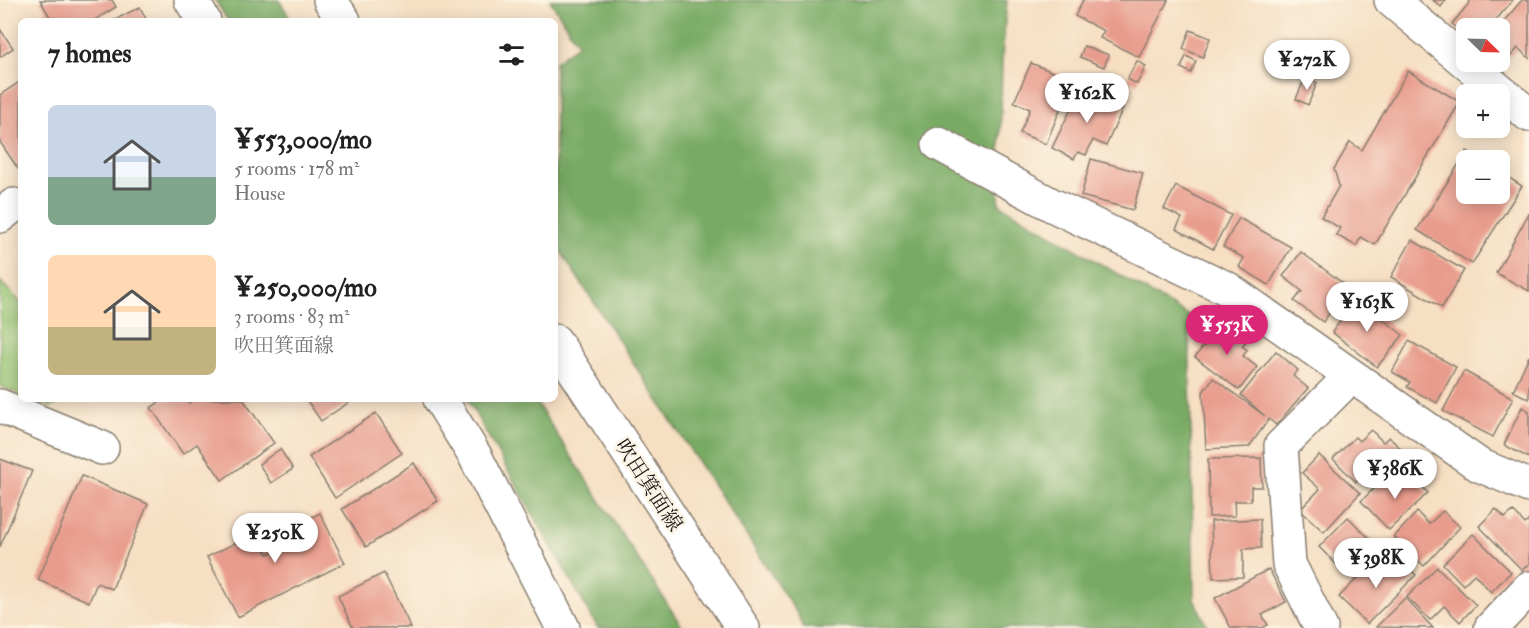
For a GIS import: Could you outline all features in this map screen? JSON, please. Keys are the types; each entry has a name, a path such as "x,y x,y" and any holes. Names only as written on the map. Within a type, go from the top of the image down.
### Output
{"street":[{"path":"191,0 202,18"},
{"path":"330,0 342,18"},
{"path":"1391,0 1529,114"},
{"path":"939,144 1052,205 1228,289 1479,465 1529,486"},
{"name":"吹田箕面線","path":"558,347 742,628"},
{"path":"1321,628 1289,564 1281,446 1351,376"},
{"path":"442,402 475,456 563,628"},
{"path":"0,406 102,448"},
{"path":"1491,628 1529,588"}],"green space":[{"path":"215,0 279,0 290,18 226,18"},
{"path":"550,0 1007,0 1002,57 999,204 1189,316 1194,599 1208,628 803,628 798,615 558,248 558,60 578,44"},
{"path":"0,281 18,300 18,394 0,386"},
{"path":"38,402 64,402 50,407"},
{"path":"469,402 536,402 683,628 598,628"}],"building":[{"path":"40,0 112,0 116,7 98,18 48,18 50,17"},
{"path":"1083,0 1168,0 1139,57 1100,38 1104,31 1075,16"},
{"path":"1433,0 1446,0 1441,7"},
{"path":"1468,0 1513,0 1498,18 1457,18 1470,2"},
{"path":"1522,0 1529,0 1529,58 1518,48 1510,57 1510,18 1507,18"},
{"path":"140,7 146,18 118,18"},
{"path":"0,29 13,48 0,57"},
{"path":"1190,30 1210,38 1203,57 1183,49"},
{"path":"1084,46 1109,55 1104,67 1080,57"},
{"path":"1186,56 1196,61 1191,73 1181,68"},
{"path":"1137,61 1146,66 1137,84 1127,79"},
{"path":"1031,63 1072,80 1046,144 1020,133 1030,109 1014,102"},
{"path":"1408,71 1456,100 1456,109 1375,245 1361,237 1356,246 1336,235 1340,228 1321,217 1339,186 1334,169 1350,142 1362,150"},
{"path":"1305,78 1317,83 1308,105 1296,99"},
{"path":"18,83 18,169 0,142 0,95"},
{"path":"1081,88 1123,108 1106,146 1093,140 1086,155 1078,152 1074,159 1052,148"},
{"path":"1091,159 1143,173 1133,210 1081,196"},
{"path":"1456,168 1456,204 1510,204 1510,178 1522,186 1472,264 1417,230"},
{"path":"1176,186 1231,215 1213,249 1176,229 1182,218 1164,209"},
{"path":"1529,213 1529,291 1496,273"},
{"path":"1239,218 1291,247 1269,285 1239,267 1244,258 1223,247"},
{"path":"1412,240 1464,270 1442,308 1391,277"},
{"path":"1301,252 1348,287 1323,322 1294,301 1302,291 1283,276"},
{"path":"1357,299 1403,335 1377,367 1332,332"},
{"path":"1222,322 1247,340 1242,346 1247,350 1243,356 1257,367 1239,390 1195,357"},
{"path":"1409,341 1456,367 1437,403 1407,387 1410,382 1392,372"},
{"path":"1276,351 1298,370 1293,376 1308,388 1276,425 1269,419 1249,447 1206,449 1203,392 1213,378 1265,416 1241,395"},
{"path":"1529,356 1529,399 1513,391"},
{"path":"1464,371 1513,398 1493,437 1443,411"},
{"path":"159,402 245,402 274,443 222,480 197,444 183,454 151,408"},
{"path":"308,402 350,402 321,421"},
{"path":"1522,407 1529,411 1529,458 1504,445"},
{"path":"376,413 402,453 335,498 309,457"},
{"path":"1371,430 1383,442 1389,437 1403,451 1376,479 1367,470 1356,482 1333,459 1355,437 1359,441"},
{"path":"280,449 293,469 271,483 259,464"},
{"path":"1319,455 1360,493 1324,532 1300,510 1320,489 1302,473"},
{"path":"1261,458 1262,487 1251,487 1251,501 1234,501 1235,516 1209,517 1208,459"},
{"path":"0,459 32,471 0,547"},
{"path":"414,463 438,501 366,547 342,509"},
{"path":"1408,471 1428,493 1389,530 1361,501 1383,480 1391,487"},
{"path":"82,476 148,504 112,589 97,583 89,602 38,580"},
{"path":"1496,509 1505,518 1513,511 1525,524 1529,520 1529,564 1522,570 1479,526"},
{"path":"1443,511 1460,527 1424,566 1394,537 1417,512 1429,524"},
{"path":"320,513 345,563 238,617 207,557 257,532 268,554 280,549 274,537"},
{"path":"1348,517 1377,546 1348,576 1319,547"},
{"path":"1260,519 1261,548 1243,549 1243,577 1213,578 1211,521"},
{"path":"1473,534 1511,572 1491,592 1474,574 1463,585 1443,564"},
{"path":"1400,558 1416,575 1367,624 1339,597 1371,564 1382,575"},
{"path":"1437,567 1476,605 1460,622 1444,606 1430,620 1407,597"},
{"path":"1269,569 1286,602 1262,615 1268,625 1262,628 1231,628 1215,598"},
{"path":"384,573 411,628 353,628 338,596"},
{"path":"1405,598 1433,628 1376,627"}]}
